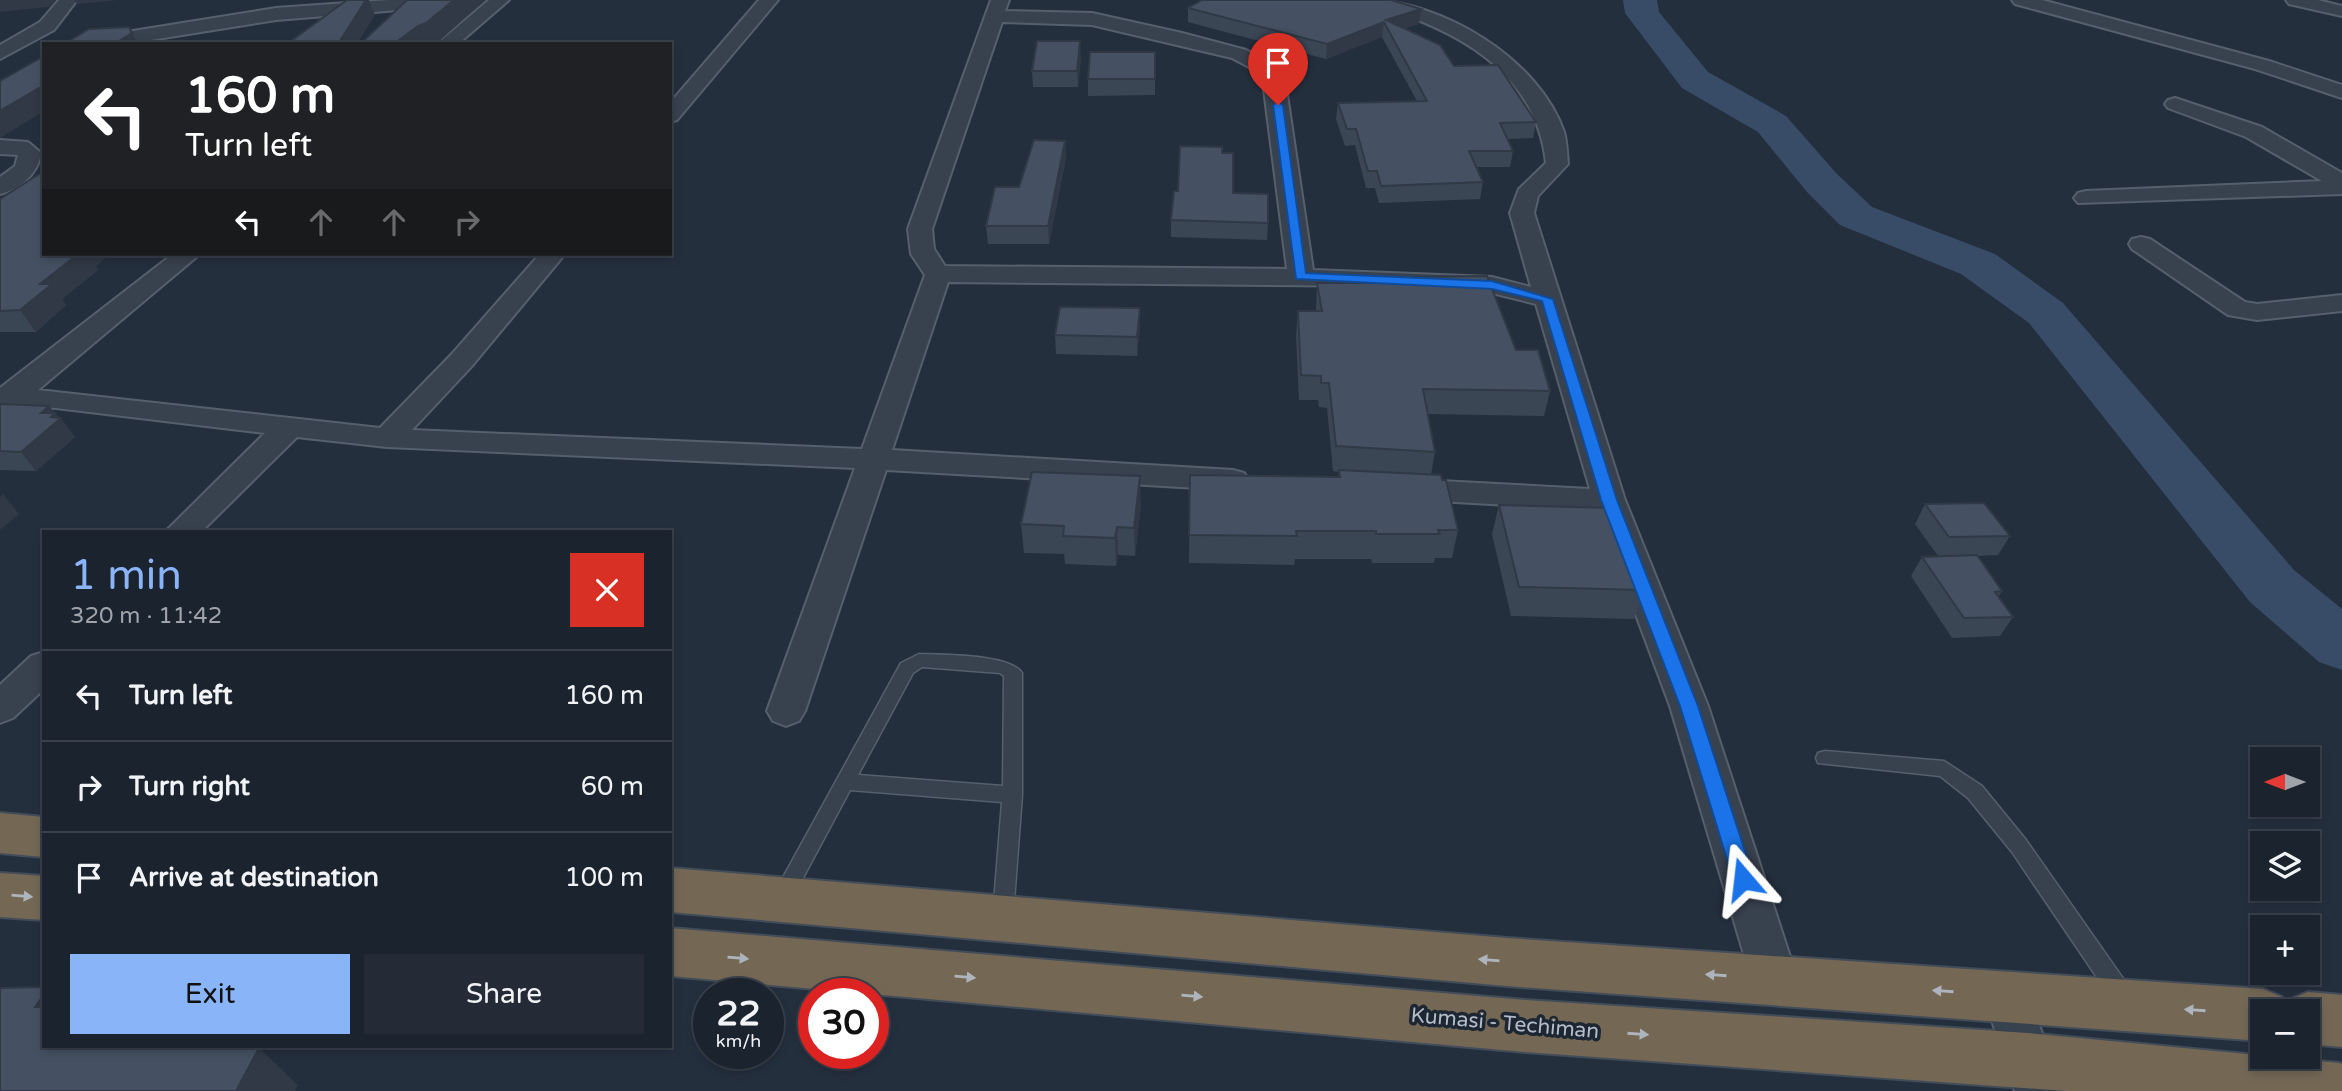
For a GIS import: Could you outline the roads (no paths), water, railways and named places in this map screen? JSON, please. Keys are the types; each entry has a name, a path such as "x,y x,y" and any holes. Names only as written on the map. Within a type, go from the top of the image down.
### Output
{"highway":[{"path":"0,833 42,837"},
{"path":"672,890 1507,962 1774,978 2250,1014"},
{"path":"0,894 42,898"},
{"name":"Kumasi - Techiman","path":"672,952 1525,1026 2033,1076 2339,1091"},
{"path":"2320,1019 2342,1021"}],"street":[{"path":"0,53 47,26 68,0"},
{"path":"101,42 276,14 460,0"},
{"path":"448,42 500,0"},
{"path":"672,114 769,0"},
{"path":"1376,0 1439,22 1473,39 1503,61 1542,105 1558,144 1557,164 1527,194 1522,213 1609,500 1689,706 1774,978"},
{"path":"2021,0 2262,65 2342,92"},
{"path":"2295,0 2342,12"},
{"path":"1301,276 1275,81 1270,70 1239,54 1092,19 997,8 920,229 919,243 923,256 938,274 1301,276 1492,285 1547,299"},
{"path":"0,60 42,52"},
{"path":"2175,104 2254,132 2342,185"},
{"path":"0,147 20,147 30,153 29,164 22,173 0,187"},
{"path":"2087,198 2342,185"},
{"path":"2141,244 2237,309 2257,312 2342,303"},
{"path":"5,397 185,256"},
{"path":"387,438 461,360 551,256"},
{"path":"786,711 938,274"},
{"path":"5,397 110,405 387,438 872,459 1260,482"},
{"path":"183,530 289,427"},
{"path":"1371,488 1609,500"},
{"path":"0,708 42,668"},
{"path":"2007,996 2033,1076"}],"lane":[{"path":"781,900 907,668 919,660 1003,667 1013,673 1012,795 1003,918"},
{"path":"1825,758 1944,769 1975,793 2019,846 2129,1005"},
{"path":"846,782 1012,795"}],"waterway":[{"path":"1640,0 1642,13 1695,80 1772,124 1822,183 1856,216 1978,264 2046,313 2272,586 2342,645"}]}
